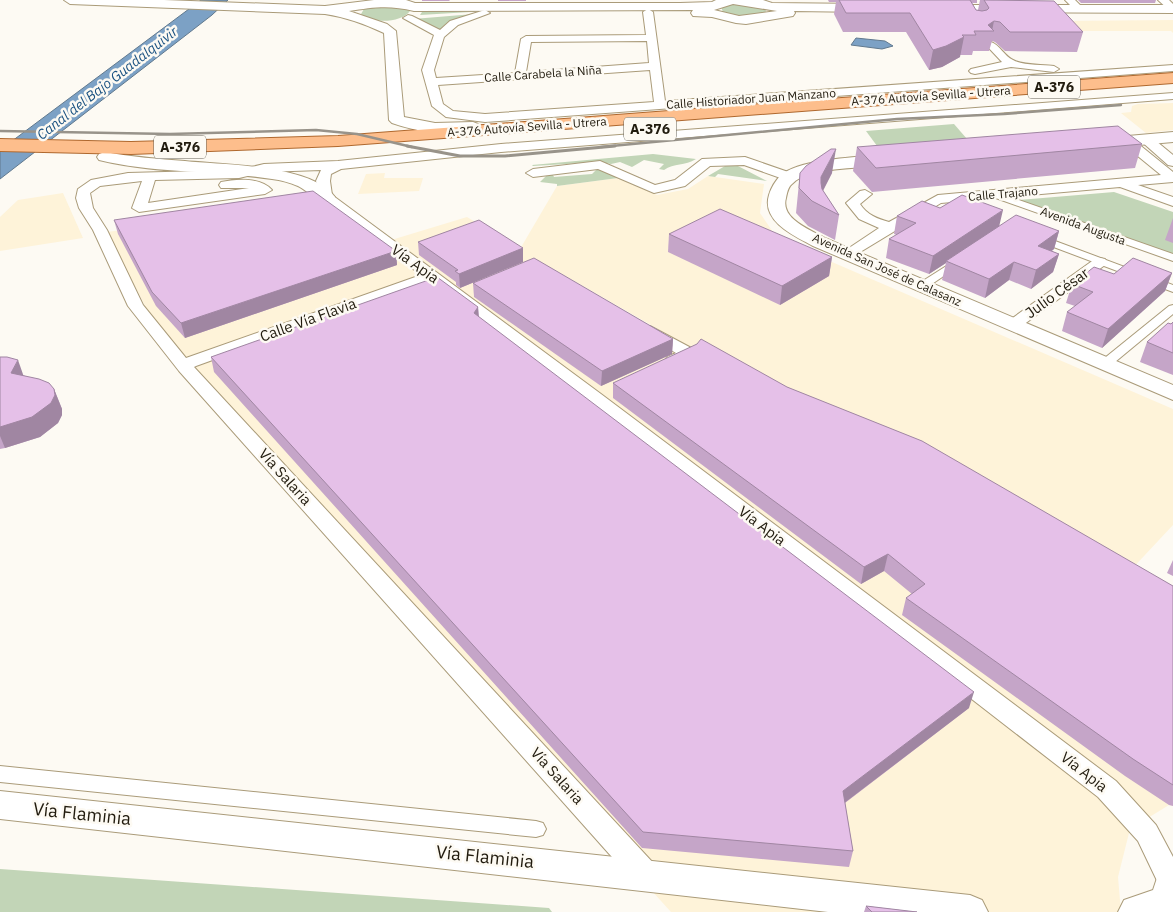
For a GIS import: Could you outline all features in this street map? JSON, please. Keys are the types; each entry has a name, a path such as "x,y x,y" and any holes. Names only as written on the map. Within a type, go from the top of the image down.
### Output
{"main road":[{"name":"A-376 Autovía Sevilla - Utrera","path":"40,151 338,141 570,124 1072,81 1173,76"},
{"name":"A-376 Autovía Sevilla - Utrera","path":"2,149 105,158 333,151 445,145 1173,89"},
{"path":"228,145 364,134 382,129 397,120"}],"street":[{"path":"70,0 325,10 395,1 440,34 454,22 485,13"},
{"path":"570,124 536,123 444,128 414,125 397,120 390,32 410,11 485,13 648,12 747,0 766,6 880,11"},
{"path":"1070,0 1079,9"},
{"path":"1163,0 1173,9"},
{"path":"367,22 386,23 410,11 539,4 718,5"},
{"path":"718,5 725,18 739,20 754,20 766,6"},
{"path":"366,6 360,20 390,32"},
{"path":"1173,9 930,11 972,17 1173,15"},
{"path":"648,12 660,106"},
{"name":"Calle Historiador Juan Manzano","path":"440,34 428,70 438,106 450,114 485,118 1072,81 1173,68"},
{"path":"520,76 526,39 651,38"},
{"path":"991,45 1000,56 1011,64"},
{"path":"975,71 1011,64 1059,70 1072,81"},
{"name":"Calle Carabela la Niña","path":"430,82 655,66"},
{"name":"Vía Salaria","path":"646,875 185,367 136,306 109,229 83,198 83,192 86,188 106,180 148,182 239,174 258,169 338,165 501,148 1173,96"},
{"path":"1151,144 1173,137"},
{"path":"1127,141 1173,178"},
{"path":"1088,144 1127,141 1151,144 1173,153"},
{"path":"1151,144 1173,162"},
{"name":"Vía Apia","path":"105,158 134,162 258,169 292,177 317,199 434,278 467,292 604,394 1107,789 1147,833 1170,893"},
{"path":"533,173 600,165 654,189 680,183 707,162 745,161 790,177 829,166 904,159"},
{"path":"317,199 325,172 338,165"},
{"name":"Avenida San José de Calasanz","path":"790,177 783,182 776,197 776,208 786,222 803,233 847,254 1173,393"},
{"name":"Calle Trajano","path":"847,254 938,199 1173,178"},
{"path":"148,182 251,184 265,190 138,208 148,182"},
{"path":"1119,183 1173,202"},
{"path":"865,194 853,203 856,211 868,219 891,228"},
{"name":"Avenida Augusta","path":"993,194 1173,258"},
{"path":"938,199 961,208"},
{"name":"Avenida Augusta","path":"1028,234 1173,289"},
{"path":"922,286 968,255"},
{"name":"Julio César","path":"1013,325 1100,262"},
{"name":"Calle Vía Flavia","path":"185,367 190,362 402,286 434,278"},
{"path":"1105,364 1173,308"},
{"path":"638,324 689,354 655,370"},
{"path":"0,774 536,829"},
{"name":"Vía Flaminia","path":"0,805 646,875 809,902 970,912"},
{"path":"1136,912 1170,893"}],"shaded area":[{"path":"1173,20 1173,33 1171,31 1064,31 1057,21"},
{"path":"1173,103 1173,130 1146,133 1121,113 1131,112 1132,106 1138,104"},
{"path":"385,173 384,178 423,178 419,191 358,194 366,174"},
{"path":"708,176 764,184 760,213 775,235 825,259 1173,409 1173,525 1130,571 1173,612 1173,806 1169,805 1130,829 1118,877 1121,912 671,912 176,366 107,232 324,202 378,244 467,217 520,249 557,186 618,178 657,195 688,189","holes":["532,257 742,377 741,378"]},
{"path":"63,193 83,238 0,251 0,217 18,200"}],"green space":[{"path":"730,4 765,9 766,11 765,13 741,17 723,12 721,7"},
{"path":"378,5 409,9 410,11 400,18 386,21 379,21 361,14 364,9"},
{"path":"421,8 701,8 701,11 487,11 420,15 422,12"},
{"path":"474,14 450,22 438,31 413,19"},
{"path":"954,124 974,147 883,154 866,131"},
{"path":"653,154 696,159 664,170 659,169 664,164 644,160 632,167 620,162 611,164 600,162 532,165"},
{"path":"736,165 767,181 718,174 715,177 708,176 725,166"},
{"path":"597,169 607,169 618,178 557,186 557,184 540,182 549,173 552,173 554,177 592,174"},
{"path":"1114,192 1173,212 1173,255 1019,200"},
{"path":"0,869 549,908 552,912 0,912"}],"water":[{"name":"Canal del Bajo Guadalquivir","path":"201,0 228,0 212,15 0,179 0,150"},
{"path":"856,38 885,41 893,46 882,49 851,45"}],"building":[{"path":"839,0 970,0 976,10 982,11 989,8 984,0 1054,1 1083,32 1010,32 1000,22 994,21 988,25 994,31 974,31 976,35 962,35 964,37 933,50 910,13 846,13"},
{"path":"1118,126 1142,144 876,168 857,147"},
{"path":"831,149 836,149 821,177 821,183 822,189 839,215 812,201 799,188 800,173 806,166"},
{"path":"313,191 396,251 181,323 152,292 114,220"},
{"path":"962,195 1003,210 933,256 889,239 916,223 897,216 922,201 940,208"},
{"path":"720,209 832,257 782,286 669,234"},
{"path":"1016,215 1059,231 1038,246 1059,254 1036,270 1014,262 989,279 946,261"},
{"path":"479,220 523,248 459,274 455,271 458,270 418,242"},
{"path":"534,258 673,339 602,371 473,283"},
{"path":"1133,258 1172,273 1108,329 1067,312 1093,292 1072,284 1094,267 1114,274"},
{"path":"437,277 478,307 474,313 974,692 843,791 853,851 643,832 211,357"},
{"path":"1173,322 1173,353 1147,342 1168,323 1171,324"},
{"path":"701,339 787,387 922,441 1173,586 1173,785 1133,759 906,598 925,584 888,554 864,567 613,383 697,344"},
{"path":"0,357 18,360 11,373 49,383 54,389 55,395 51,403 32,417 0,427"},
{"path":"866,906 917,912 872,912"}],"railway":[{"path":"601,147 897,119 1004,114 1121,105"},
{"path":"0,131 170,134 316,130 357,134 411,147"},
{"path":"411,147 460,156 505,156 615,146"}]}
